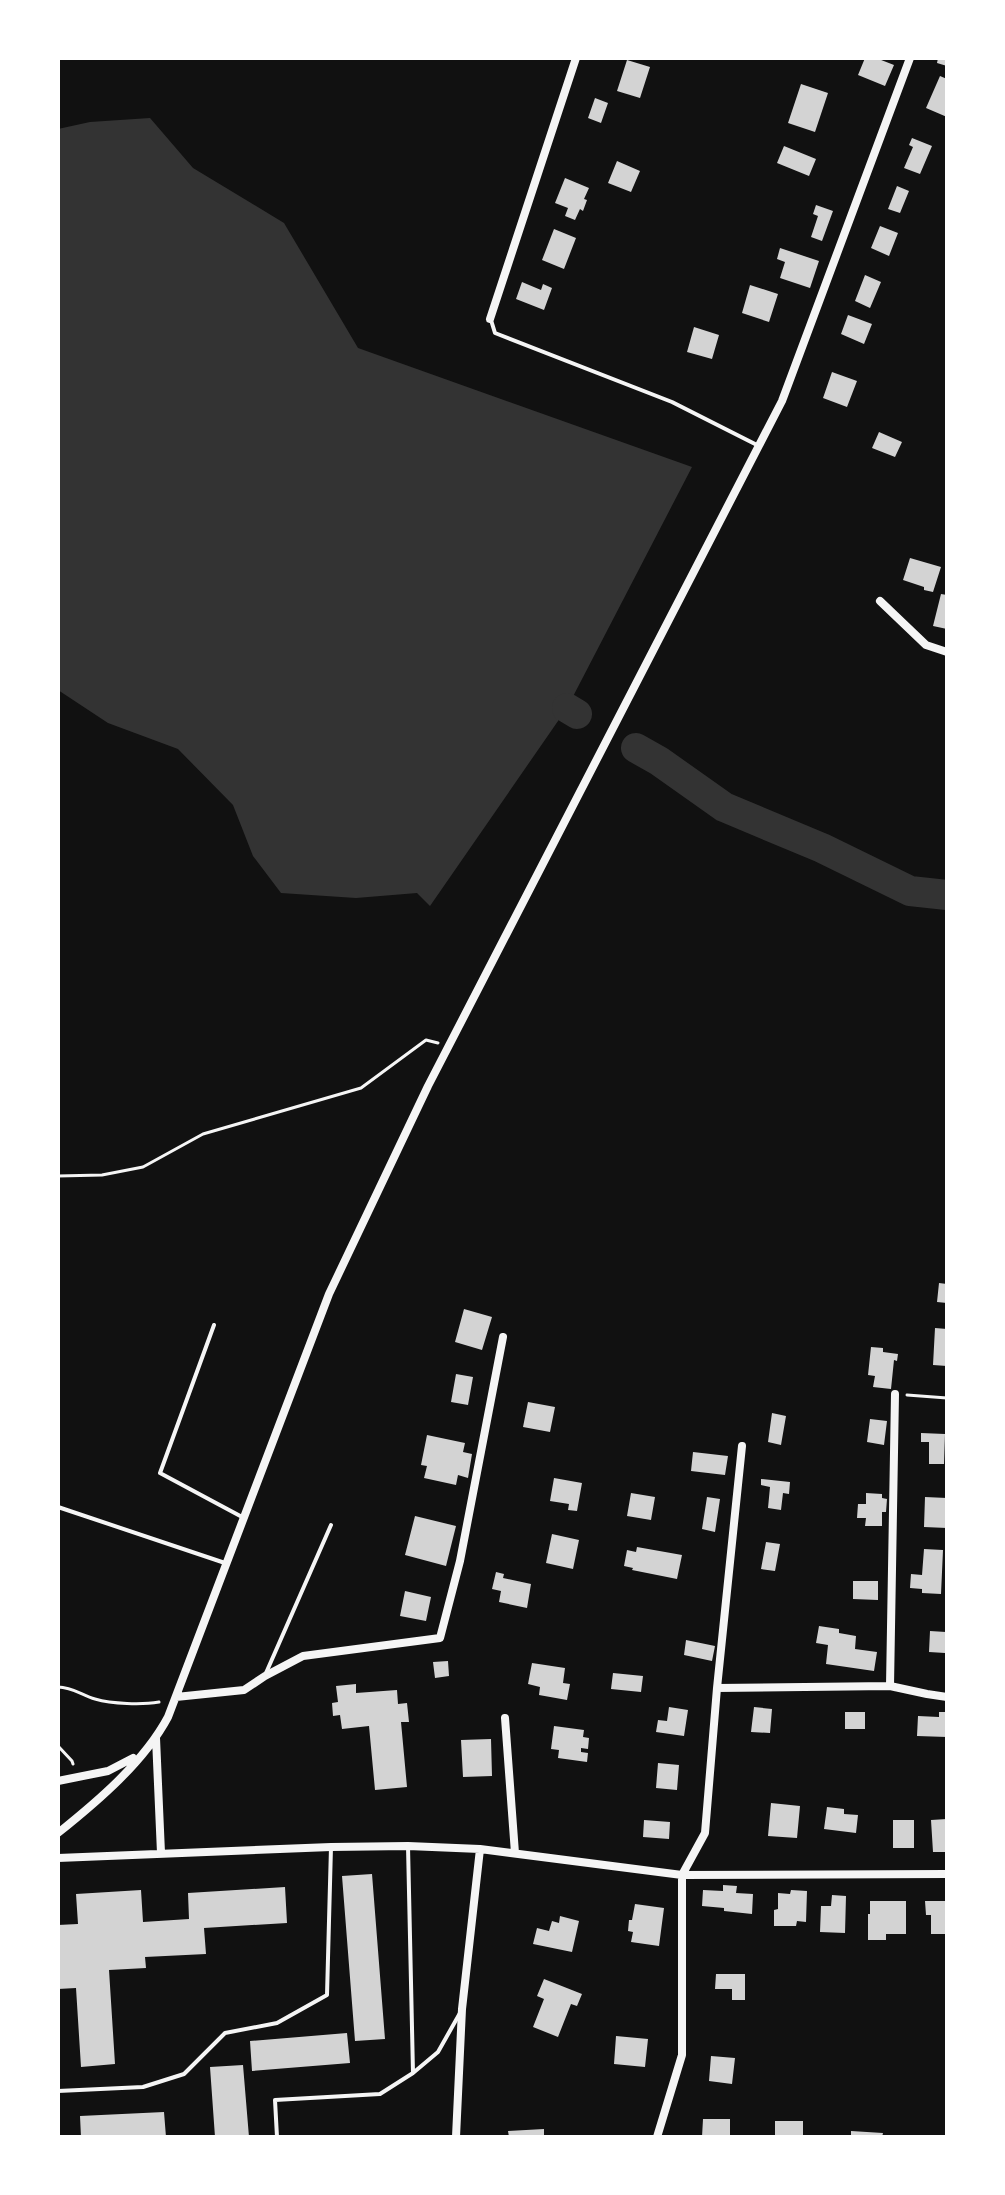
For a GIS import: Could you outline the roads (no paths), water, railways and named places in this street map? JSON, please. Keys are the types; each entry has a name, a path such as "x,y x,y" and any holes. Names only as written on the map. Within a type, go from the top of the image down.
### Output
{"street":[{"path":"490,319 576,58"},
{"path":"58,1833 107,1791 147,1749 168,1717 329,1294 450,1045 782,401 910,58"},
{"path":"880,601 926,645 947,652"},
{"path":"176,1697 244,1690 303,1656 440,1638 460,1561 503,1337"},
{"path":"890,1686 895,1394"},
{"path":"657,2137 682,2055 682,1875 705,1833 742,1446"},
{"path":"717,1688 890,1686 947,1697"},
{"path":"505,1718 515,1853"},
{"path":"156,1737 161,1853"},
{"path":"58,1781 116,1769 147,1749"},
{"path":"58,1858 408,1846 480,1849 682,1875 947,1874"},
{"path":"456,2137 462,2009 480,1849"}],"lane":[{"path":"490,319 495,333 672,402 759,446"},
{"path":"214,1325 160,1473 244,1518"},
{"path":"58,1507 227,1563"},
{"path":"265,1676 331,1525"},
{"path":"408,1846 413,2073"},
{"path":"58,2091 143,2087 184,2074 225,2033 277,2023 327,1995 331,1847"},
{"path":"277,2137 275,2100 380,2094 438,2052 462,2009"}],"waterway":[{"path":"567,708 577,714"},
{"path":"636,748 724,807 822,848 910,891 947,895"}]}
